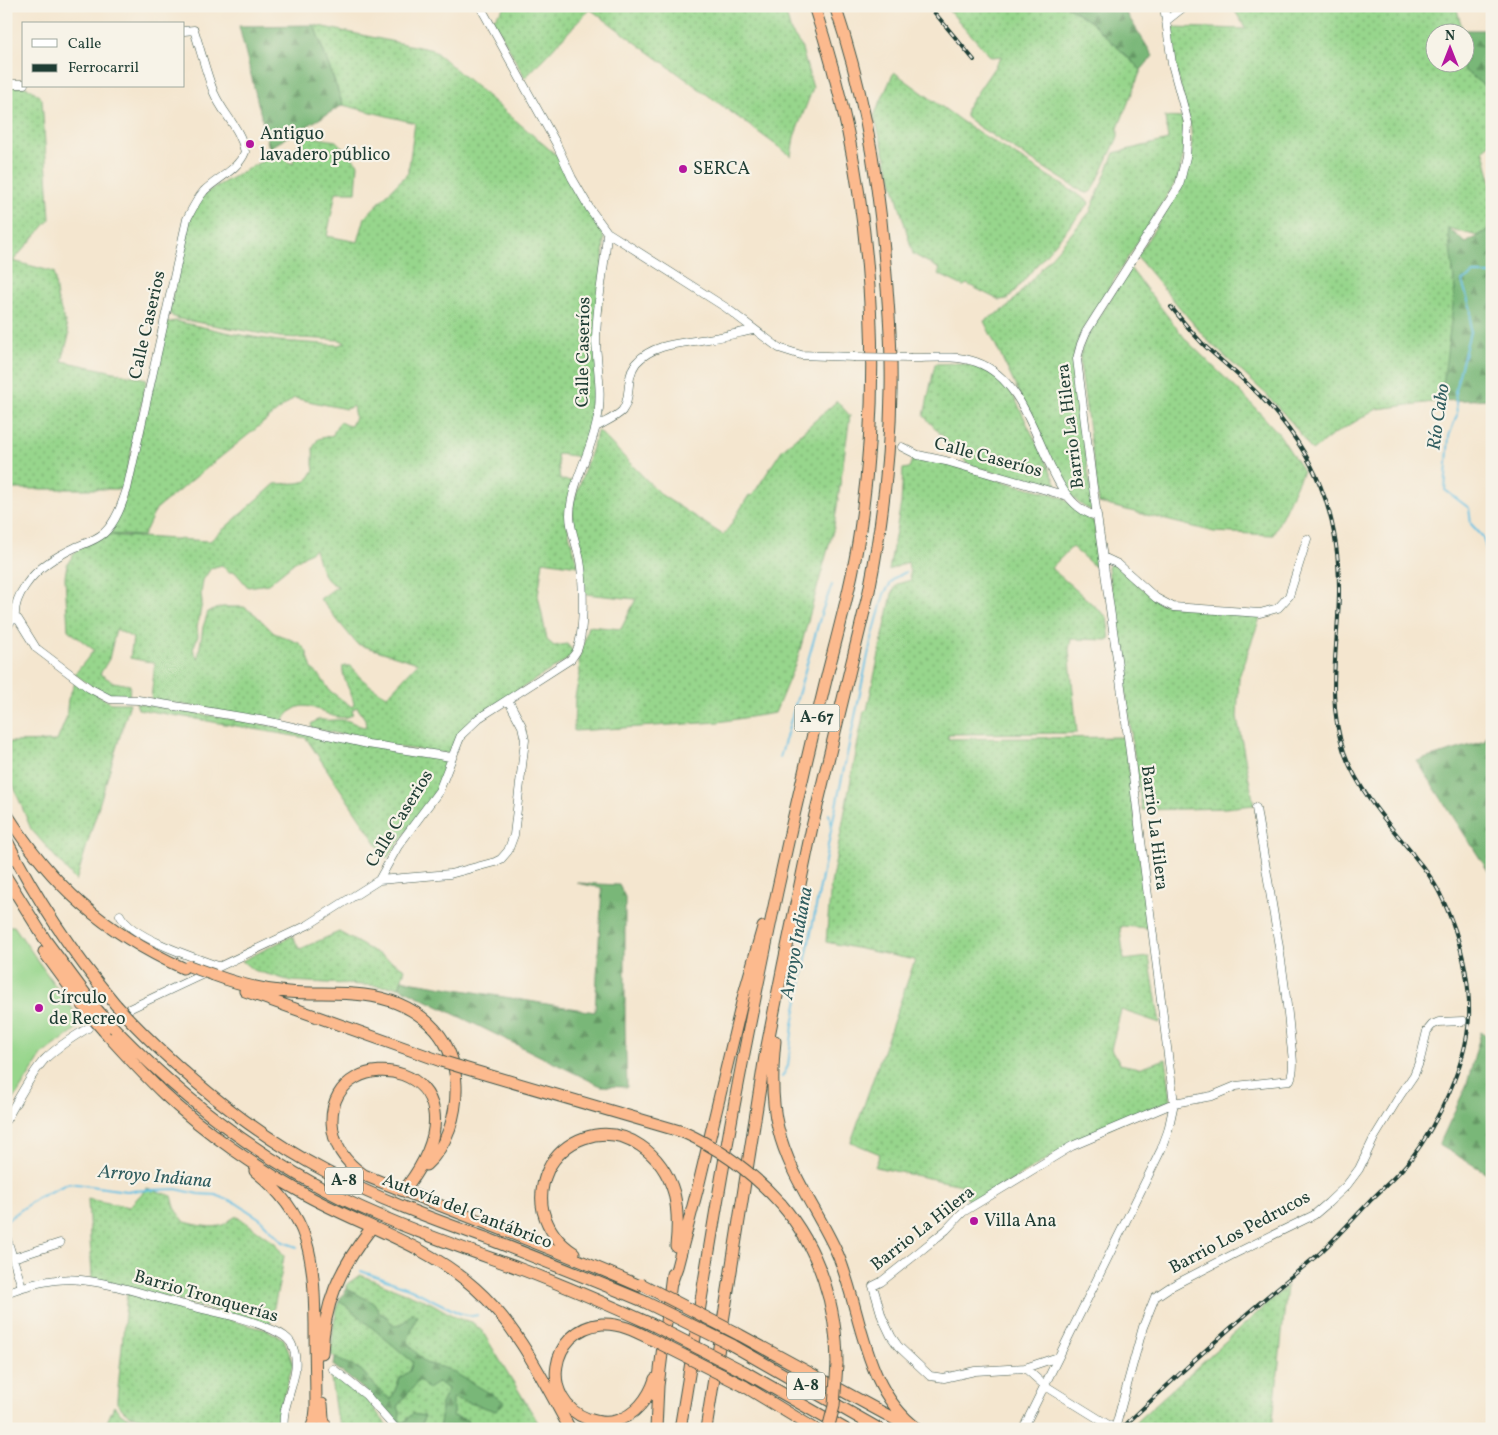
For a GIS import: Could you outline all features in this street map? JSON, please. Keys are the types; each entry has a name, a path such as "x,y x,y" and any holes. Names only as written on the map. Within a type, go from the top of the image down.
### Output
{"highway":[{"name":"A-67","path":"680,1429 724,1161 745,1048 778,886 851,580 859,533 870,422 872,337 864,224 857,177 841,99 814,6"},
{"name":"A-67","path":"706,1429 765,1056 812,827 854,657 876,554 886,477 891,391 888,297 875,175 855,75 835,6"},
{"path":"672,1281 699,1183 744,994 820,706"},
{"path":"6,813 29,846 59,883 84,907 114,930 186,967 213,973 243,984 273,990 356,994 376,997 404,1006 428,1021 440,1035 450,1053 456,1074 456,1100 455,1110 447,1135 428,1164 420,1168"},
{"path":"812,827 774,1042 773,1090 778,1127 789,1163 839,1257 866,1349 878,1377 896,1406 918,1429"},
{"name":"Autovía del Cantábrico","path":"6,839 58,929 116,1005 128,1013 180,1069 224,1106 276,1143 326,1172 414,1212 557,1265 643,1301 732,1345 879,1429"},
{"name":"Autovía del Cantábrico","path":"6,877 46,941 95,1013 109,1030 225,1128 272,1160 319,1186 394,1222 548,1280 651,1324 745,1372 845,1429"},
{"path":"6,888 48,958 95,1013"},
{"path":"213,973 441,1061 683,1132 712,1146 740,1164 761,1182 781,1204 802,1232 822,1276 835,1327 838,1364 834,1406 828,1429"},
{"path":"109,1030 148,1079 176,1104 260,1167 343,1214 428,1254 474,1287 511,1329 570,1429"},
{"path":"408,1185 420,1168 431,1142 434,1123 432,1105 423,1087 409,1076 393,1071 362,1075 343,1088 334,1108 332,1128 340,1152 356,1170 422,1199 557,1250 641,1285"},
{"path":"176,1104 192,1122 277,1191 295,1213 303,1229 311,1258 314,1295 316,1409 311,1429"},
{"path":"656,1429 663,1353 672,1281 677,1234 673,1191 662,1168 646,1149 624,1137 598,1134 581,1139 563,1150 546,1174 542,1197 546,1220 559,1241 570,1251 641,1285 696,1313 738,1334 913,1429"},
{"path":"326,1429 322,1409 323,1340 331,1298 344,1266 369,1231"},
{"path":"663,1353 650,1392 641,1405 628,1416 601,1423 578,1414 567,1404 559,1389 556,1366 560,1352 572,1337 582,1330 603,1324 623,1327 649,1338 744,1386 815,1429"},
{"path":"316,1429 322,1409"}],"street":[{"path":"480,6 556,143 572,178 590,209 607,232 725,307 754,330"},
{"name":"Barrio La Hilera","path":"1023,1429 1161,1150 1168,1131 1174,1103 1128,737 1077,359 1086,332 1179,186 1186,158 1188,123 1172,64 1164,6"},
{"path":"1166,21 1185,6"},
{"name":"Calle Caserios","path":"15,618 15,606 19,595 40,568 52,559 102,535 122,505 187,219 193,206 205,191 237,164 245,152 239,133 221,108 215,94 194,30 185,31"},
{"path":"6,84 22,84"},
{"name":"Calle Caseríos","path":"508,700 571,658 577,651 582,634 581,568 570,516 578,482 596,427 600,403 596,341 607,232"},
{"path":"596,427 622,410 627,399 633,369 637,363 650,353 670,345 754,330"},
{"name":"Calle Caseríos","path":"754,330 773,345 789,352 810,356 969,360 990,368 1004,379 1016,395 1067,496 1084,512 1097,516"},
{"name":"Calle Caseríos","path":"902,447 918,455 946,461 1067,496"},
{"path":"1103,557 1118,564 1156,598 1173,607 1260,613 1278,608 1289,596 1307,540"},
{"name":"Calle Caserios","path":"6,630 11,620 15,618"},
{"name":"Calle Caserios","path":"15,618 20,621 33,645 40,652 89,688 106,698 138,700 266,721 368,744 451,757"},
{"name":"Calle Caserios","path":"508,700 522,726 525,740 514,835 504,857 494,862 450,874 378,880 398,846 439,791 461,735 479,718 508,700"},
{"name":"Barrio La Hilera","path":"1058,1357 1025,1368 974,1371 944,1378 930,1376 891,1336 882,1317 873,1286 881,1282 946,1230 963,1212 1072,1146 1174,1103 1212,1096 1236,1086 1290,1080 1292,1067 1287,1009 1275,915 1256,808"},
{"path":"128,1013 213,973 308,924 378,880"},
{"path":"120,916 123,922 150,939 213,973"},
{"name":"Barrio Los Pedrucos","path":"1115,1429 1143,1327 1155,1297 1194,1274 1314,1215 1328,1203 1347,1185 1359,1169 1374,1138 1414,1075 1420,1060 1427,1031 1432,1025 1439,1022 1463,1021"},
{"path":"6,1120 34,1073 44,1061 68,1041 88,1028"},
{"path":"6,1236 16,1257 22,1287"},
{"path":"16,1257 60,1243"},
{"name":"Barrio Tronquerías","path":"6,1293 22,1287 64,1279 99,1283 234,1318 277,1332 291,1344 296,1363 296,1372 284,1417 284,1429"},
{"path":"1025,1368 1044,1385 1115,1429"},
{"path":"333,1369 366,1394 396,1429"}],"green space":[{"path":"6,6 10,87 28,88 42,99 50,219 13,261 54,272 57,298 69,335 62,361 147,379 123,489 6,489"},
{"path":"506,6 784,6 791,32 801,46 813,88 794,137 791,156 590,9 525,78 493,19"},
{"path":"945,6 1067,6 1091,22 1141,70 1118,128 1118,137 1093,190 1088,193 1083,192 966,117 966,109 1002,56 991,57"},
{"path":"1067,6 1122,6 1153,56 1141,70 1091,22"},
{"path":"1232,6 1456,6 1460,22 1426,22 1426,72 1467,72 1492,92 1492,142 1483,149 1492,189 1488,230 1477,236 1448,228 1455,289 1450,356 1441,401 1377,409 1334,434 1312,451 1293,424 1266,394 1208,341 1137,257 1183,183 1189,167 1192,148 1191,128 1178,77 1171,27 1246,29"},
{"path":"314,25 433,50 560,157 602,231 604,239 596,409 592,429 582,460 575,456 557,454 560,480 575,481 567,520 578,566 543,561 538,595 547,640 554,646 567,644 574,652 568,659 477,716 450,754 397,747 312,728 311,724 319,719 346,720 366,727 365,719 357,707 353,709 352,715 343,717 334,716 317,709 300,707 291,711 282,722 151,699 155,663 130,658 133,638 116,629 109,659 100,674 113,682 130,685 129,697 99,691 75,674 94,650 68,630 65,577 67,564 77,550 105,535 210,541 275,484 307,481 314,470 313,448 318,439 333,435 340,422 351,426 355,417 353,406 346,409 294,398 156,509 143,536 108,534 122,509 166,323 175,321 278,341 338,345 346,343 340,340 280,337 179,319 172,316 169,312 189,218 198,201 210,190 264,160 266,155 283,149 286,161 293,164 296,147 306,136 336,141 358,164 356,192 336,192 327,236 358,242 365,217 408,173 415,123 343,105","holes":["315,549 325,576 332,584 338,586 320,599 357,644 418,663 387,696 363,680 351,666 343,666 344,675 353,699 354,704 352,707 330,691 320,676 312,669 306,650 299,643 274,633 256,615 244,607 222,607 208,612 203,627 198,659 193,649 198,636 197,627 202,603 203,580 211,568 222,565 228,572 235,572 248,587 268,584 296,561"]},
{"path":"314,25 343,105 269,148 239,26"},
{"path":"1476,30 1485,30 1492,33 1492,92 1467,72 1476,72"},
{"path":"894,72 964,123 1088,201 1089,204 1008,299 999,300 967,284 963,286 938,274 940,269 913,254 874,116"},
{"path":"1165,117 1183,118 1184,149 1178,178 1082,331 1075,350 1075,382 1094,511 1075,500 1066,490 984,321 1007,308 1090,212 1114,153 1168,140"},
{"path":"1492,213 1492,399 1441,401 1455,289 1448,228 1466,243 1488,230"},
{"path":"1130,268 1187,341 1246,398 1279,434 1303,471 1273,535 1214,532 1099,503 1080,363 1081,352 1085,339"},
{"path":"957,363 984,370 999,379 1009,389 1060,491 969,465 924,416 935,364"},
{"path":"837,401 850,416 834,527 798,657 775,713 718,722 574,731 575,697 580,674 579,661 588,626 621,629 636,599 585,594 573,529 573,504 598,430 660,494 723,535 749,495 752,496 782,450"},
{"path":"913,457 957,466 1001,481 1050,493 1063,498 1085,517 1094,521 1101,572 1072,547 1051,568 1107,617 1110,640 1071,639 1069,650 1077,733 948,734 948,739 1125,737 1149,928 1121,926 1120,929 1124,960 1149,957 1160,1023 1121,1010 1111,1049 1120,1064 1139,1068 1166,1059 1171,1100 1074,1143 974,1203 965,1196 962,1185 875,1167 880,1154 851,1142 915,960 826,942 831,884 864,711 867,710 892,594 897,584 911,580 908,562 889,570 901,503 903,469 909,468"},
{"path":"1110,564 1115,564 1159,603 1261,615 1239,677 1237,717 1254,805 1225,808 1142,810 1108,567"},
{"path":"76,681 111,703 130,703 76,881 31,829 9,775 9,742 57,741 66,719 68,699"},
{"path":"136,703 272,726 448,760 439,787 387,859 306,738 138,709"},
{"path":"1492,719 1492,877 1417,761 1485,741"},
{"path":"577,883 619,885 625,897 627,1087 601,1086 399,987 402,980 595,1012 602,888"},
{"name":"Círculo de Recreo","path":"6,926 14,926 60,993 84,1023 42,1055 6,1112"},
{"path":"339,932 405,969 399,987 291,981 253,970 242,961 292,936 300,949"},
{"path":"1481,1032 1492,1040 1492,1176 1439,1145 1467,1084"},
{"path":"147,1188 172,1196 176,1211 185,1222 214,1227 223,1225 237,1216 275,1243 284,1256 270,1325 92,1278 88,1199 129,1207"},
{"path":"360,1275 431,1303 457,1318 472,1322 482,1331 542,1429 469,1429 467,1420 453,1416 452,1397 496,1411 504,1402 448,1369 425,1363 407,1342 417,1316 402,1324 393,1325 385,1315 380,1314 374,1303 347,1289 347,1284"},
{"path":"1287,1286 1272,1429 1128,1429"},
{"path":"347,1289 374,1303 380,1314 385,1315 393,1325 402,1324 412,1313 417,1316 407,1342 425,1363 448,1369 505,1402 496,1411 453,1398 453,1416 467,1420 469,1429 439,1429 441,1404 448,1389 439,1382 428,1389 419,1380 398,1407 400,1412 399,1420 404,1423 412,1414 424,1416 421,1429 399,1429 367,1392 334,1366 335,1358 361,1370 391,1400 400,1378 410,1371 413,1362 339,1300"},
{"path":"127,1293 267,1330 284,1339 293,1364 280,1409 279,1429 182,1429 130,1415 124,1411 117,1403 117,1399"},
{"path":"339,1300 413,1362 410,1371 400,1378 391,1400 361,1370 343,1363 331,1355 334,1323"},
{"path":"330,1371 363,1395 390,1429 342,1429 336,1415"},
{"path":"419,1380 439,1382 448,1389 441,1404 439,1429 421,1429 424,1416 412,1414 404,1423 399,1420 400,1412 398,1407"},
{"path":"114,1406 125,1416 170,1429 104,1429"}],"waterway":[{"name":"Río Cabo","path":"1492,274 1474,274 1462,281 1471,310 1470,332 1455,390 1457,415 1449,436 1445,490 1469,508 1471,524 1483,537 1492,572"},
{"path":"832,825 870,646 884,594 894,578 906,572"},
{"name":"Arroyo Indiana","path":"780,758 822,611 832,585"},
{"name":"Arroyo Indiana","path":"782,1077 788,1066 793,1025 832,825 829,814"},
{"name":"Arroyo Indiana","path":"6,1221 37,1198 69,1183 126,1191 176,1189 198,1194 216,1195 236,1203 259,1218 283,1242 297,1247"},
{"name":"Arroyo Indiana","path":"361,1271 411,1289 459,1313 472,1316 478,1315"}],"tunnel":[{"path":"369,1231 408,1185"}],"railway":[{"path":"929,6 974,60"},
{"path":"1121,1429 1226,1332 1320,1253 1406,1165 1431,1129 1449,1092 1463,1054 1469,1017 1464,962 1448,911 1428,873 1383,817 1357,779 1344,752 1338,731 1334,690 1339,589 1338,562 1329,510 1320,486 1310,463 1297,441 1281,420 1250,386 1202,343 1171,307"}],"place":[{"name":"Antiguo lavadero público","path":"250,144"},
{"name":"SERCA","path":"683,169"},
{"name":"Círculo de Recreo","path":"39,1008"},
{"name":"Villa Ana","path":"974,1221"}]}
